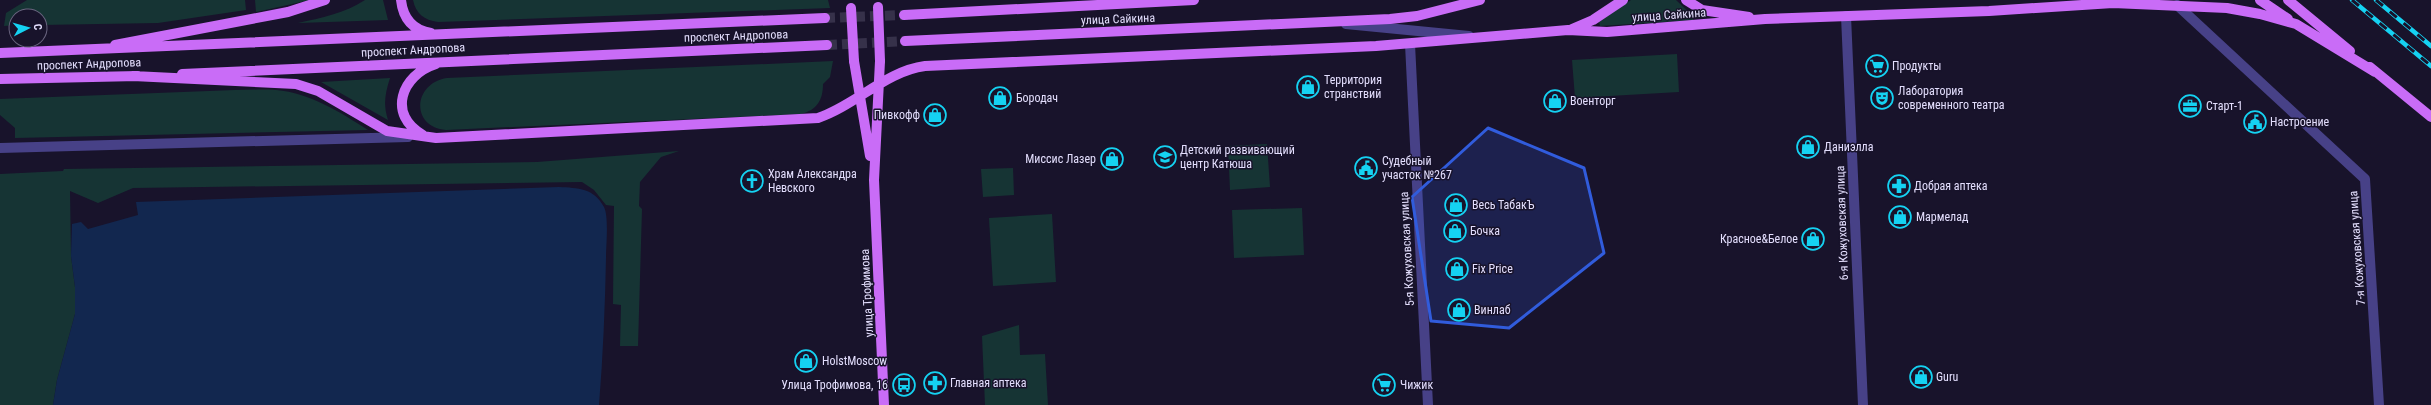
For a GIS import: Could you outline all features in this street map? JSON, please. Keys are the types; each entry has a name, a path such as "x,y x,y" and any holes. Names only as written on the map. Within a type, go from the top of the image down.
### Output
{"main road":[{"path":"84,51 288,12 325,0"},
{"path":"401,0 404,15 414,28 426,33 444,35"},
{"name":"улица Сайкина","path":"904,15 1194,0"},
{"name":"улица Сайкина","path":"906,41 1332,23 1417,16 1480,0"},
{"path":"1568,30 1593,20 1624,0"},
{"path":"1686,0 1702,10 1765,20"},
{"path":"2113,3 2130,0"},
{"path":"2260,0 2296,24 2375,72"},
{"path":"2288,0 2431,117"},
{"name":"улица Трофимова","path":"877,3 880,61 874,180 884,405"},
{"name":"улица Сайкина","path":"1480,37 1568,30 1607,32 1765,20 2113,3 2227,8 2296,24"},
{"name":"улица Трофимова","path":"851,4 854,61 874,180"},
{"name":"проспект Андропова","path":"0,53 84,51 825,18"},
{"path":"133,76 296,84 318,91 387,132 450,138 818,118 843,108 878,87 896,74 914,67 1410,44 1480,37"},
{"name":"проспект Андропова","path":"0,79 133,76 827,45"},
{"path":"426,136 414,130 406,118 403,92 408,81 417,72 446,61"}],"street":[{"name":"7-я Кожуховская улица","path":"2177,5 2365,179 2379,405"},
{"name":"6-я Кожуховская улица","path":"1846,16 1863,405"},
{"name":"улица Сайкина","path":"1332,23 1480,37"},
{"name":"5-я Кожуховская улица","path":"1410,44 1428,405"},
{"path":"0,148 426,136"}],"highlighted area":[{"path":"1488,128 1584,168 1604,253 1509,328 1431,321 1412,197"}],"green space":[{"path":"27,0 245,0 246,10 158,23 48,25 48,8 14,8"},
{"path":"255,0 310,0 256,12"},
{"path":"365,0 383,0 388,20 298,23 341,12"},
{"path":"413,0 828,0 830,8 438,22 421,16 414,5"},
{"path":"1631,0 1676,0 1694,17 1693,20 1600,26 1599,22"},
{"path":"8,12 8,26 4,26 6,13"},
{"path":"1677,54 1679,92 1575,98 1572,60"},
{"path":"833,61 830,77 823,84 822,95 818,104 811,110 801,114 446,130 434,127 426,121 422,114 420,105 422,96 427,88 436,82 447,78"},
{"path":"390,78 385,99 388,120 321,82"},
{"path":"235,90 276,90 301,95 336,110 368,130 15,138 15,128 0,115 0,99"},
{"path":"1267,144 1270,187 1230,190 1228,146"},
{"path":"679,151 661,157 640,182 639,206 642,209 638,346 620,346 621,305 613,304 614,206 606,205 594,190 582,182 133,188 98,203 70,191 71,256 75,287 75,314 57,380 53,405 0,405 0,174 63,171 64,169 537,162"},
{"path":"1013,168 1014,195 983,197 981,169"},
{"path":"1302,208 1304,255 1234,258 1232,210"},
{"path":"1052,214 1056,282 993,286 989,218"},
{"path":"1019,325 1020,355 1045,354 1048,405 985,405 982,336"}],"water":[{"path":"559,187 585,190 600,201 606,212 607,232 605,295 599,405 53,405 57,380 75,314 75,287 71,256 72,224 81,222 88,229 138,215 136,202"}],"tunnel":[{"path":"825,18 904,15"},
{"path":"827,45 905,41"}],"railway":[{"path":"2352,0 2431,66"},
{"path":"2376,0 2431,46"}],"place":[{"name":"Продукты","path":"1877,66"},
{"name":"Территория странствий","path":"1308,87"},
{"name":"Бородач","path":"1000,98"},
{"name":"Лаборатория современного театра","path":"1882,98"},
{"name":"Военторг","path":"1555,101"},
{"name":"Старт-1","path":"2190,106"},
{"name":"Пивкофф","path":"935,115"},
{"name":"Настроение","path":"2255,122"},
{"name":"Даниэлла","path":"1808,147"},
{"name":"Детский развивающий центр Катюша","path":"1165,157"},
{"name":"Миссис Лазер","path":"1112,159"},
{"name":"Судебный участок №267","path":"1366,168"},
{"name":"Храм Александра Невского","path":"752,181"},
{"name":"Добрая аптека","path":"1899,186"},
{"name":"Весь ТабакЪ","path":"1456,205"},
{"name":"Мармелад","path":"1900,217"},
{"name":"Бочка","path":"1455,231"},
{"name":"Красное&Белое","path":"1813,239"},
{"name":"Fix Price","path":"1457,269"},
{"name":"Винлаб","path":"1459,310"},
{"name":"HolstMoscow","path":"806,361"},
{"name":"Guru","path":"1921,377"},
{"name":"Главная аптека","path":"935,383"},
{"name":"Улица Трофимова, 16","path":"904,385"},
{"name":"Чижик","path":"1384,385"}]}
